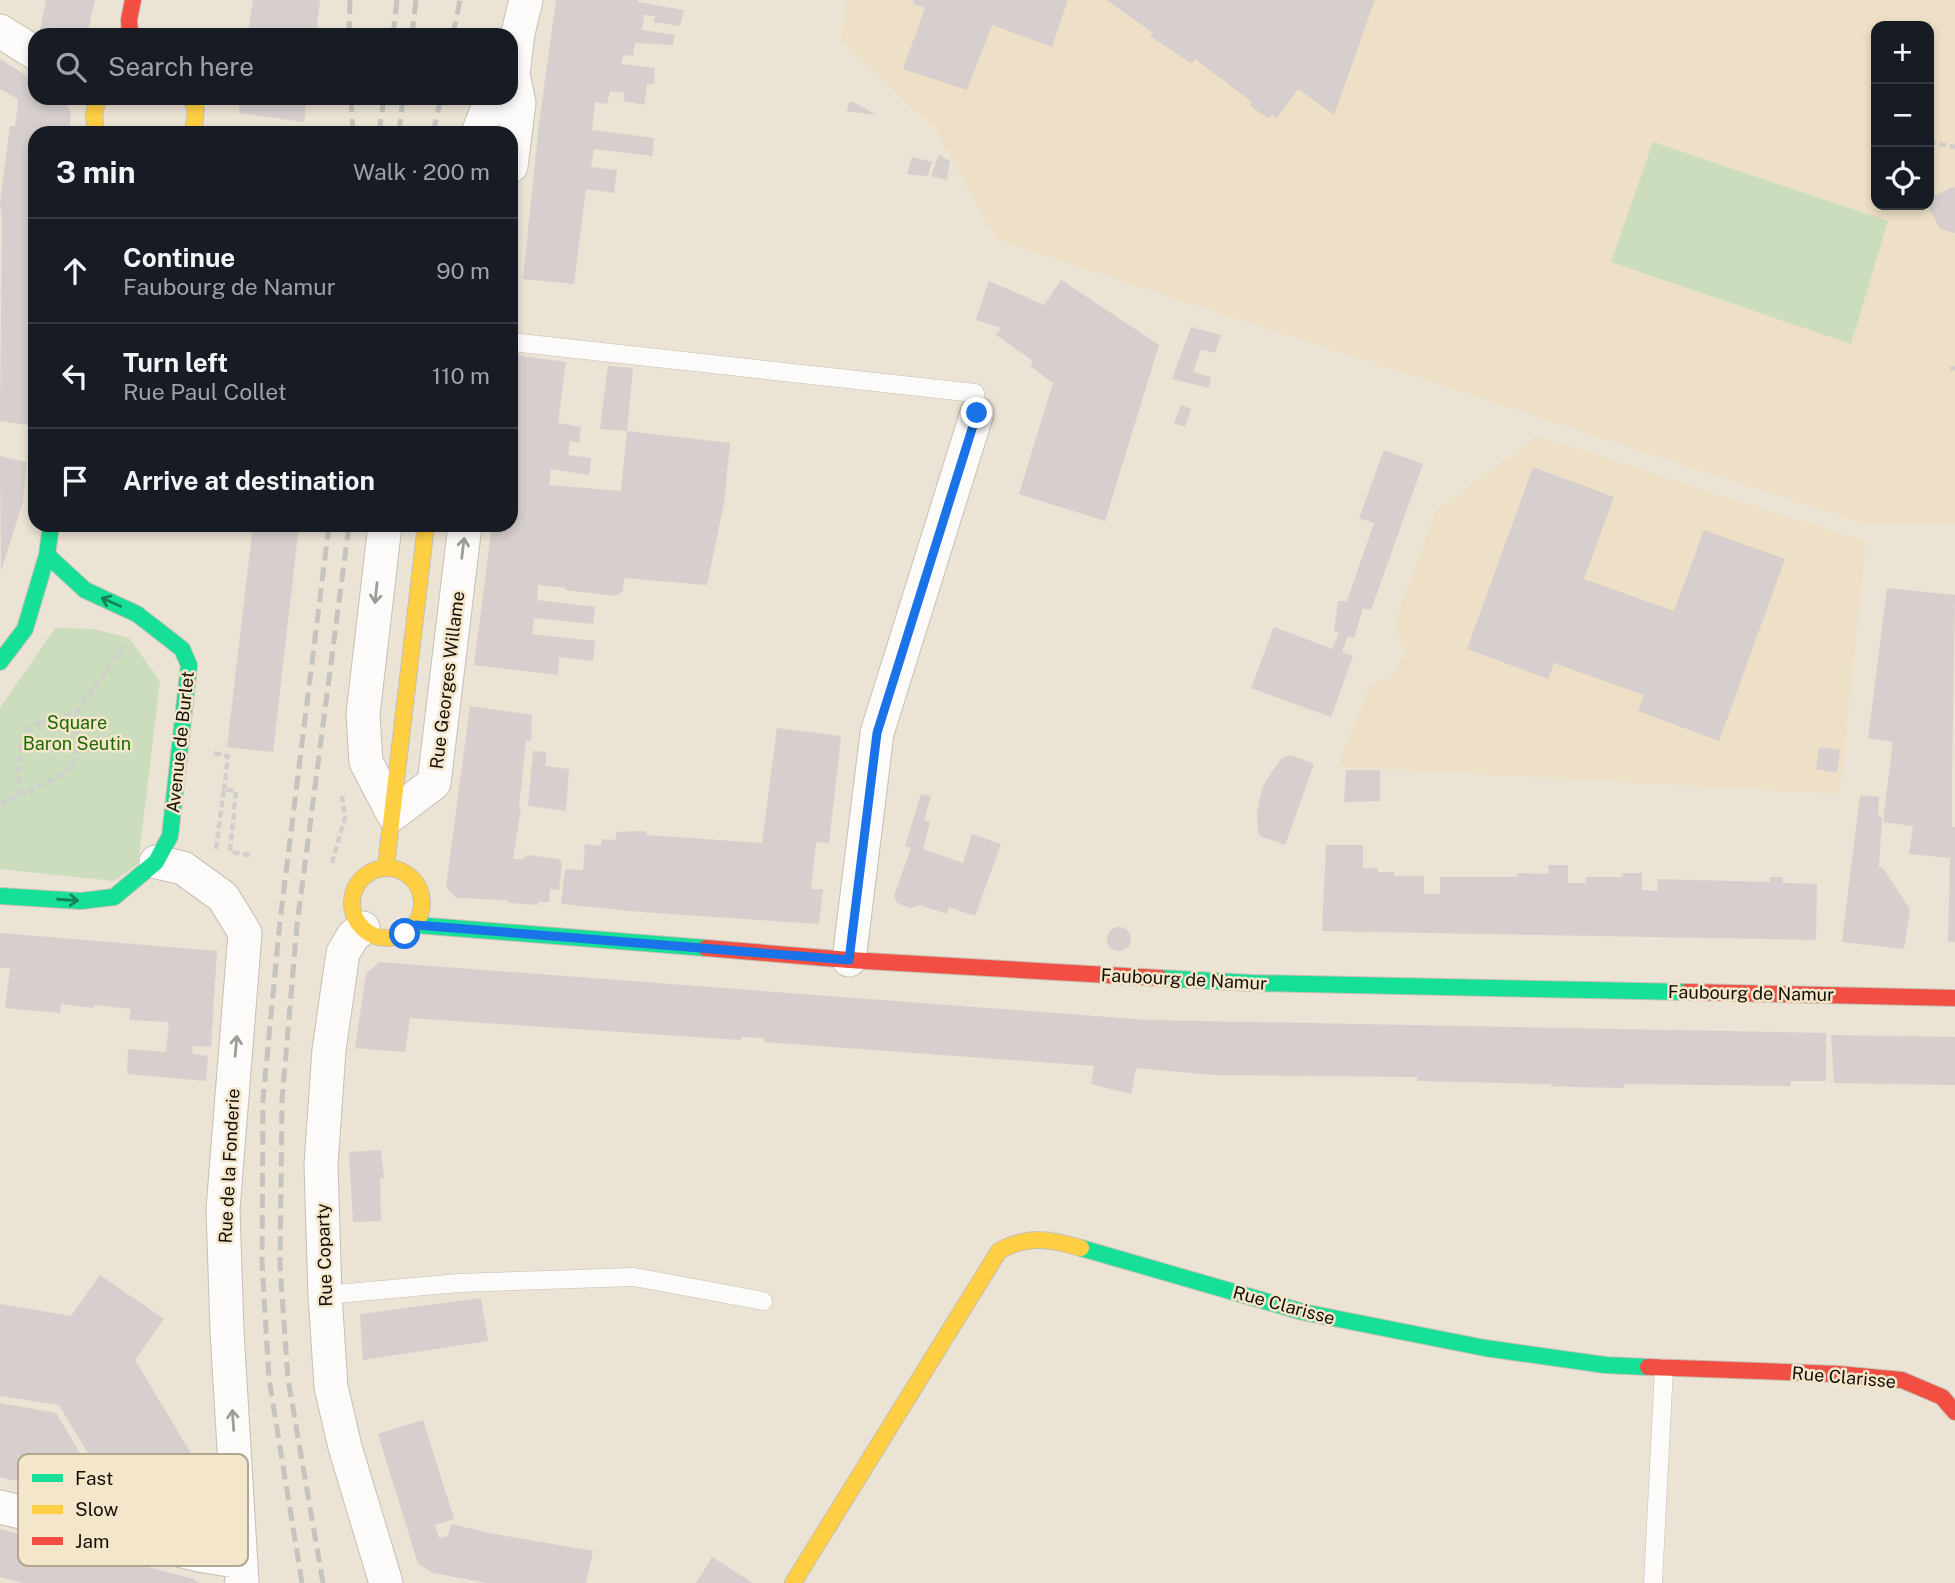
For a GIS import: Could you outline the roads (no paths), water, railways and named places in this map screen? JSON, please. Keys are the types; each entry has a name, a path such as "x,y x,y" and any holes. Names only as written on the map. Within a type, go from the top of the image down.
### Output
{"street":[{"path":"130,28 132,0"},
{"path":"518,33 526,0"},
{"path":"0,31 28,49"},
{"path":"516,126 518,101"},
{"path":"95,126 96,105"},
{"path":"193,105 194,126"},
{"path":"481,126 490,105"},
{"path":"849,960 877,733 977,413"},
{"path":"25,629 47,555 50,532"},
{"path":"384,532 363,714 366,762 393,814"},
{"path":"386,866 425,532"},
{"name":"Rue Georges Willame","path":"393,814 434,783 464,532"},
{"name":"Avenue de Burlet","path":"47,555 80,594 137,614 182,649 189,665 170,835 156,862"},
{"path":"0,662 25,629 45,616"},
{"path":"0,896 81,901 114,897 156,862"},
{"name":"Rue de la Fonderie","path":"156,862 183,867 223,897 245,933 223,1209 235,1454"},
{"path":"386,866 403,870 419,885 423,905 416,925 405,934 390,938 375,936 363,928 354,915 352,899 357,884 368,872 386,866"},
{"name":"Faubourg de Namur","path":"416,925 849,960 1252,984 1955,998"},
{"name":"Rue Coparty","path":"363,928 353,936 343,953 329,1050 321,1165 325,1295 331,1387 345,1447 386,1583"},
{"name":"Rue Clarisse","path":"793,1583 999,1251 1014,1242 1032,1238 1058,1241 1303,1312 1485,1349 1605,1365 1838,1374 1902,1380 1942,1397 1954,1409"},
{"path":"0,1507 18,1511"}],"lane":[{"path":"518,343 975,393 977,413"},
{"path":"325,1295 459,1283 634,1278 763,1301"},
{"path":"1653,1583 1664,1368"}],"railway":[{"path":"349,28 350,0"},
{"path":"394,28 397,0"},
{"path":"413,28 416,0"},
{"path":"454,28 460,0"},
{"path":"351,105 353,126"},
{"path":"380,126 383,105"},
{"path":"400,126 402,105"},
{"path":"435,126 439,105"},
{"path":"302,1583 269,1379 262,1262 263,1099 280,921 328,532"},
{"path":"323,1583 288,1379 280,1266 282,1100 297,925 348,532"}],"park label":[{"name":"Square Baron Seutin","path":"77,732"}]}
